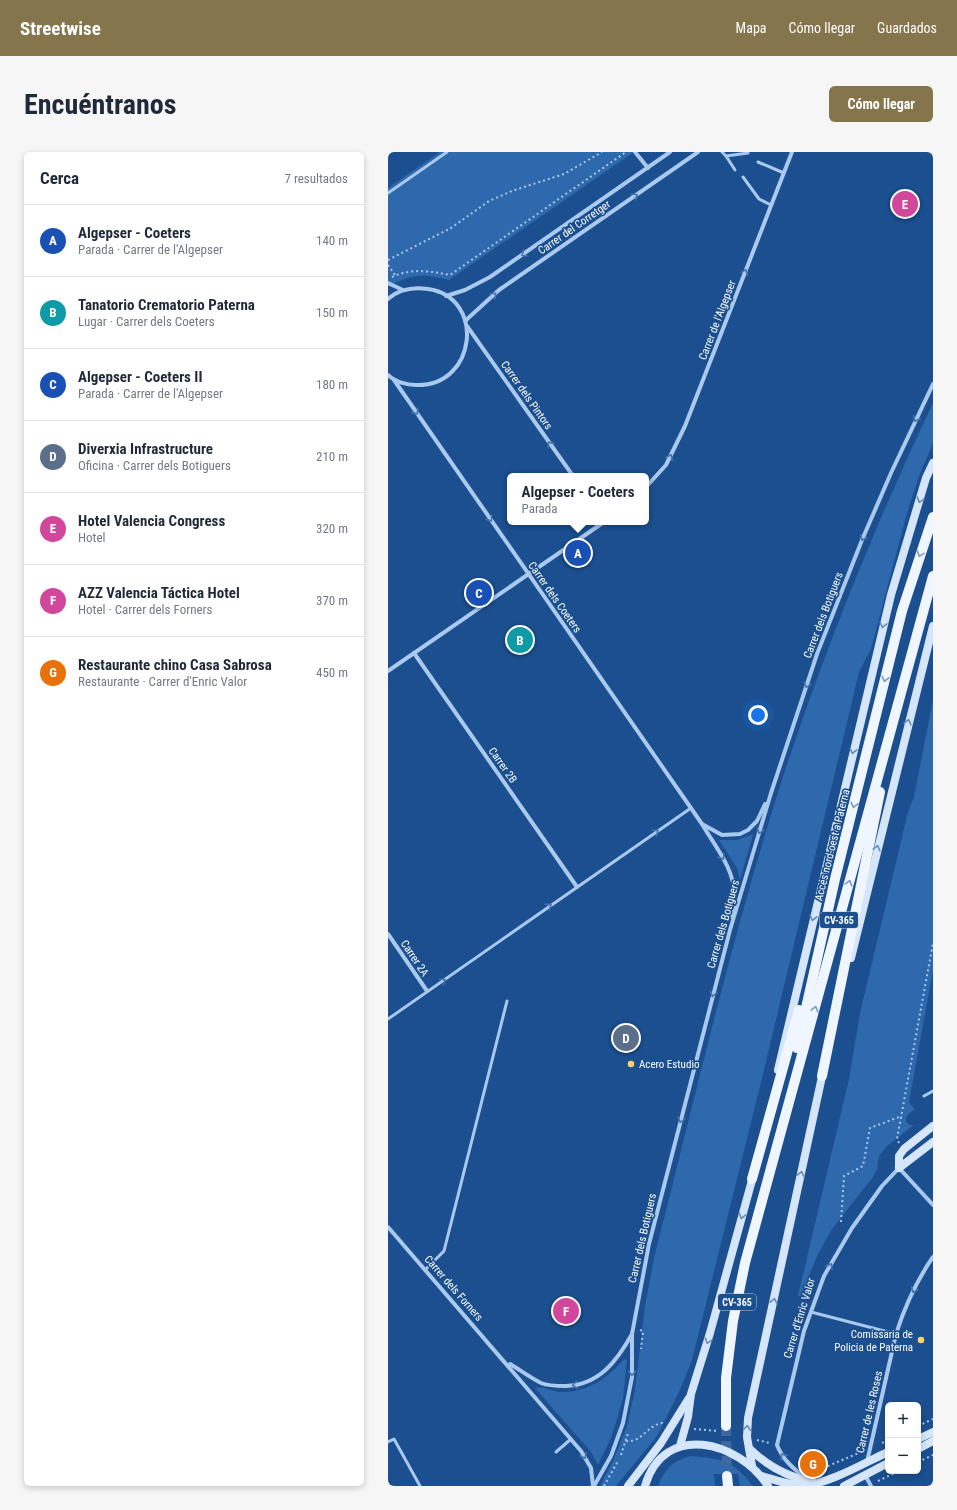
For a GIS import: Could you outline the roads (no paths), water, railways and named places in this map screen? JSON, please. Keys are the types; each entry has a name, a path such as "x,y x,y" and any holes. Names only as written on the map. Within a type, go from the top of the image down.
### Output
{"main road":[{"name":"Accés nord-oest a Paterna","path":"767,1181 836,879 902,610 933,517"},
{"name":"Accés nord-oest a Paterna","path":"725,1429 726,1378 733,1322 745,1263 933,576"},
{"path":"822,1076 860,884 910,659"},
{"path":"752,1178 836,879"}],"street":[{"path":"636,152 648,168"},
{"name":"Carrer del Corretger","path":"446,296 465,290 490,278 670,152"},
{"name":"Carrer del Corretger","path":"466,323 499,290 698,152"},
{"name":"Carrer de l'Algepser","path":"649,484 666,465 685,426 792,152"},
{"path":"388,283 403,290"},
{"path":"388,299 403,290 418,287 433,290 446,296"},
{"name":"Carrer dels Pintors","path":"446,296 461,312 466,323 571,473"},
{"path":"390,377 410,385 426,386 441,380 454,371 463,357 468,341 466,323"},
{"name":"Carrer dels Coeters","path":"390,377 702,824 727,866 732,880 734,894 730,930"},
{"name":"Carrer dels Botiguers","path":"593,1486 611,1456 623,1423 632,1377 632,1334 649,1244 730,930 771,793 817,654 891,473 933,384"},
{"path":"680,1446 688,1417 691,1394 710,1333 752,1178 822,876 891,595 926,478 933,463"},
{"path":"388,671 600,525"},
{"path":"752,1466 747,1437 748,1418 822,1076 933,626"},
{"name":"Carrer 2B","path":"414,654 577,887"},
{"name":"Carrer dels Coeters","path":"702,824 722,834 740,834 748,830 757,821 771,793"},
{"name":"Carrer 2A","path":"388,934 427,992"},
{"name":"Carrer d'Enric Valor","path":"899,1168 899,1156 904,1149 933,1126"},
{"name":"Carrer d'Enric Valor","path":"813,1479 795,1470 782,1456 777,1445 811,1312 824,1276 852,1228 882,1186 899,1168 933,1142"},
{"path":"899,1168 933,1205"},
{"name":"Carrer dels Forners","path":"388,1227 506,1361 582,1451 591,1468 593,1486"},
{"name":"Carrer de les Roses","path":"867,1462 901,1317 921,1274 933,1256"},
{"name":"Carrer dels Forners","path":"506,1361 542,1384 576,1386 591,1381 603,1373 622,1351 632,1334"},
{"path":"628,1486 661,1443 691,1394"},
{"path":"920,1438 933,1432"},
{"path":"921,1447 933,1441"},
{"path":"645,1486 651,1470 660,1458 680,1446 691,1444 715,1447 740,1458 752,1466 762,1476 768,1486"},
{"path":"749,1448 762,1462 775,1469 789,1475 813,1479"},
{"path":"762,1476 803,1486 813,1479 867,1462 885,1453"},
{"path":"844,1486 885,1465"},
{"path":"865,1475 872,1486"}],"lane":[{"path":"388,193 447,152"},
{"path":"722,152 735,170"},
{"path":"726,156 748,153"},
{"path":"758,162 784,173"},
{"path":"743,177 759,199 771,205"},
{"path":"388,1019 691,808"},
{"path":"426,1270 444,1251 507,1001"},
{"path":"924,1096 933,1091"},
{"path":"811,1312 896,1334"},
{"path":"388,1442 394,1439 420,1486"},
{"path":"556,1452 571,1439"}],"tunnel":[{"path":"726,1426 727,1476"}],"place":[{"name":"Hotel Valencia Congress","path":"905,204"},
{"name":"Algepser - Coeters","path":"578,553"},
{"name":"Algepser - Coeters II","path":"479,593"},
{"name":"Tanatorio Crematorio Paterna","path":"520,640"},
{"name":"Diverxia Infrastructure","path":"626,1038"},
{"name":"Acero Estudio","path":"631,1064"},
{"name":"AZZ Valencia Táctica Hotel","path":"566,1311"},
{"name":"Comissaria de Policia de Paterna","path":"921,1340"},
{"name":"Restaurante chino Casa Sabrosa","path":"813,1464"}]}
